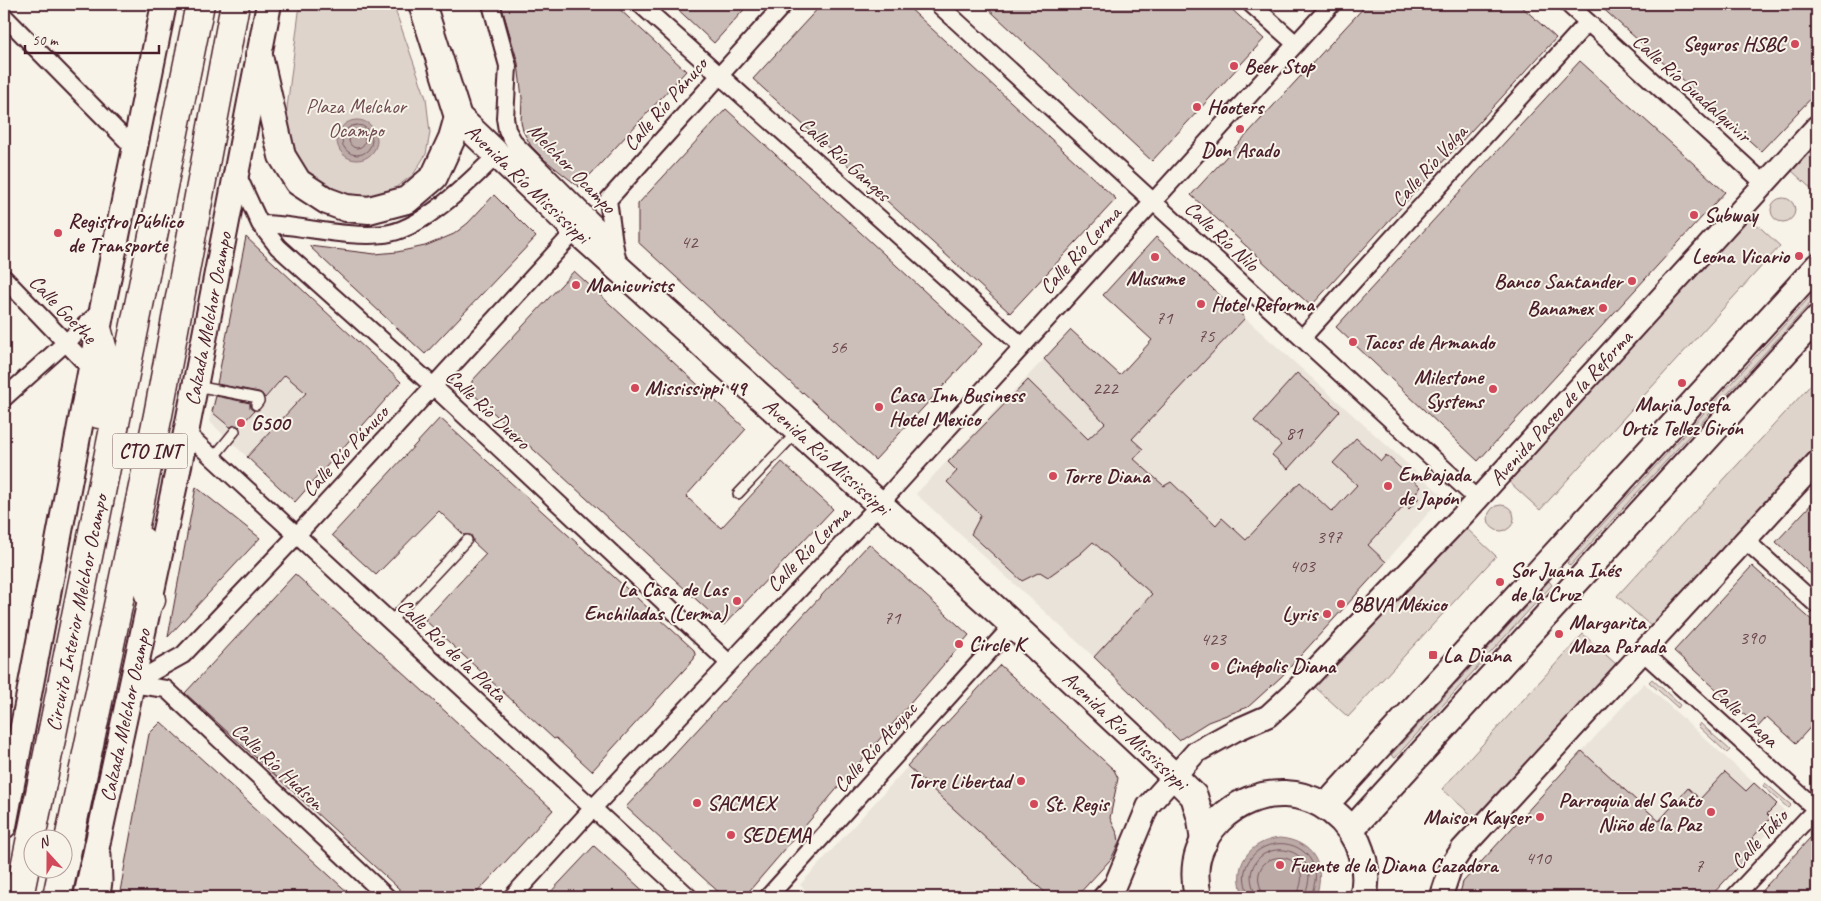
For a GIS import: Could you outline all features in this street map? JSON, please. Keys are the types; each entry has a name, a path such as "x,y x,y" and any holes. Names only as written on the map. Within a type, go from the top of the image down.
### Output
{"highway":[{"name":"Circuito Interior Melchor Ocampo","path":"19,897 200,4"},
{"name":"Circuito Interior Melchor Ocampo","path":"57,897 160,406 235,4"},
{"path":"98,502 91,465 107,365 100,321"},
{"path":"146,469 151,497 138,562 150,600"}],"main road":[{"path":"4,826 7,784 164,4"},
{"name":"Calzada Melchor Ocampo","path":"86,897 186,433 269,4"},
{"name":"Avenida Río Mississippi","path":"422,4 456,112 497,155 619,270 1012,625 1175,777 1194,796 1201,819 1204,842"},
{"path":"259,56 282,156 298,182 327,201 346,208 369,210 407,200 434,177 452,138 456,112"},
{"path":"1325,806 1817,266"},
{"path":"1351,830 1817,318"},
{"path":"1198,897 1195,881 1199,852 1212,827 1232,808 1244,802 1257,796 1284,793 1311,798 1335,812 1351,830 1364,857 1366,884 1363,897"},
{"name":"Avenida Río Mississippi","path":"1194,796 1218,803 1244,802"}],"street":[{"name":"Melchor Ocampo","path":"491,4 508,66 505,118 507,130 515,144 614,243 619,270"},
{"name":"Calle Río Ganges","path":"640,4 1022,346"},
{"name":"Calle Río Pánuco","path":"614,243 608,200 718,75 784,4"},
{"name":"Calle Río Nilo","path":"938,4 1477,500"},
{"path":"1251,4 1296,44"},
{"name":"Calle Río Lerma","path":"512,897 592,808 879,505 1332,4"},
{"name":"Calle Río Guadalquivir","path":"1568,4 1765,184"},
{"path":"4,16 135,148"},
{"name":"Calle Río Volga","path":"1302,338 1588,22"},
{"name":"Avenida Paseo de la Reforma","path":"1104,897 1115,885 1148,806 1196,752 1234,731 1268,716 1294,692 1477,500 1817,126"},
{"path":"260,224 279,224 346,234 390,233 413,223 448,199 497,155"},
{"name":"Calle Río Duero","path":"236,172 260,224 278,247 433,386 729,663"},
{"name":"Calle Río Pánuco","path":"131,684 183,655 297,535 576,230"},
{"name":"Calle Goethe","path":"4,278 91,369"},
{"path":"4,398 66,342 100,321"},
{"name":"Calle Río de la Plata","path":"186,433 689,897"},
{"path":"1441,897 1452,864 1462,849 1817,462"},
{"path":"1746,540 1817,605"},
{"name":"Calle Río Atoyac","path":"768,897 1012,625"},
{"name":"Calle Praga","path":"1643,652 1816,809"},
{"name":"Calle Río Hudson","path":"131,684 166,689 387,897"},
{"name":"Calle Tokio","path":"1734,897 1816,809"},
{"path":"98,840 102,881 99,897"}],"lane":[{"path":"195,386 257,398 259,401 256,405"},
{"path":"738,494 798,431"},
{"path":"213,458 234,432"},
{"path":"390,622 467,540"}],"shaded area":[{"path":"1245,318 1443,496 1386,562 1281,677 1256,701 1248,707 1208,722 1179,740 1094,657 916,494 1044,359 1132,438"},
{"path":"286,375 306,393 247,457 209,421 216,388 266,396"},
{"name":"Torre Libertad","path":"1000,665 1114,770 1118,778 1110,818 1118,835 1119,843 1111,859 1076,897 813,897 800,885"},
{"path":"1644,683 1787,813 1710,897 1459,897 1467,878"}],"green space":[{"name":"Plaza Melchor Ocampo","path":"300,4 393,4 426,98 430,133 426,154 413,175 385,195 353,200 312,180 295,158 285,124"},
{"path":"1817,142 1817,194 1791,170"},
{"path":"1783,198 1791,202 1795,210 1791,218 1783,222 1775,218 1771,210 1775,202"},
{"path":"1748,216 1780,246 1540,510 1507,480"},
{"path":"1817,289 1817,296 1570,566 1567,563"},
{"path":"1817,378 1817,447 1652,627 1617,596"},
{"path":"1501,505 1510,509 1514,518 1510,527 1501,531 1492,527 1488,518 1492,509"},
{"path":"1464,526 1496,556 1348,717 1315,687"},
{"path":"1549,581 1552,585 1395,758 1391,755"},
{"path":"1583,634 1617,665 1476,819 1442,789"},
{"path":"1652,679 1680,705 1678,708 1649,682"},
{"path":"1700,723 1730,750 1727,753 1698,726"},
{"path":"1765,783 1791,805 1788,808 1763,786"}],"water":[{"path":"357,120 371,126 377,140 371,154 357,160 343,154 337,140 343,126"},
{"name":"Fuente de la Diana Cazadora","path":"1280,838 1301,844 1314,856 1320,874 1316,896 1244,897 1240,876 1241,866 1245,857 1259,844"}],"building":[{"path":"501,4 614,4 686,71 579,187 545,160 531,146 523,131 518,63"},
{"path":"672,4 749,4 714,43"},
{"path":"822,4 905,4 1116,199 1010,313 753,79"},
{"path":"983,4 1226,4 1264,39 1152,161"},
{"path":"1367,4 1519,4 1556,38 1311,306 1191,195"},
{"path":"1598,4 1817,4 1817,92 1761,151"},
{"path":"1580,61 1725,192 1478,461 1336,327"},
{"path":"726,109 982,344 875,460 638,242 638,204"},
{"path":"494,195 536,237 425,354 309,246 375,254 397,252 425,246 454,234 468,223"},
{"path":"246,237 401,382 295,502 247,457 306,393 285,375 265,398 259,392 217,384"},
{"path":"1156,237 1245,318 1132,439 1143,449 1134,459 1164,486 1171,482 1216,525 1222,518 1246,540 1300,482 1332,512 1357,485 1333,463 1356,438 1381,461 1386,455 1421,487 1415,494 1419,498 1409,509 1405,505 1368,545 1386,562 1281,677 1248,707 1208,722 1179,740 1094,657 1152,594 1093,542 1048,577 1040,572 1022,581 971,534 981,515 947,482 957,471 948,462 1028,380 1088,439 1105,423 1044,359 1071,330 1120,375 1152,340 1103,295"},
{"path":"574,271 746,429 686,496 705,514 721,528 782,462 833,509 724,625 472,393 472,381"},
{"path":"1297,373 1340,411 1288,469 1272,455 1281,445 1254,421"},
{"name":"G500","path":"216,396 250,403 250,408 254,411 239,427 236,425 230,427 212,412"},
{"path":"440,418 694,650 694,659 592,771 556,738 554,739 425,620 486,554 473,542 471,535 464,535 439,511 376,575 332,535"},
{"path":"196,487 260,538 168,637 182,561"},
{"path":"1817,498 1817,580 1776,542"},
{"path":"869,544 969,635 744,897 724,897 626,807"},
{"path":"1752,566 1817,625 1817,720 1796,743 1767,717 1758,727 1674,651"},
{"path":"295,574 553,810 473,897 408,897 185,693"},
{"name":"Torre Libertad","path":"1000,665 1114,770 1118,778 1110,818 1118,835 1119,843 1111,859 1076,897 1050,897 907,766"},
{"path":"161,722 353,897 119,897 149,734"},
{"path":"1582,751 1659,821 1688,788 1700,799 1725,772 1746,791 1754,783 1777,804 1767,814 1771,818 1752,838 1759,844 1710,897 1459,897 1463,882"},
{"path":"1810,838 1817,845 1817,897 1756,897"},
{"path":"594,846 650,897 546,897"}],"place":[{"name":"Seguros HSBC","path":"1795,44"},
{"name":"Beer Stop","path":"1234,66"},
{"name":"Hooters","path":"1197,107"},
{"name":"Don Asado","path":"1240,129"},
{"name":"Subway","path":"1694,215"},
{"name":"Registro Público de Transporte","path":"58,233"},
{"name":"Leona Vicario","path":"1799,256"},
{"name":"Musume","path":"1155,257"},
{"name":"Banco Santander","path":"1632,281"},
{"name":"Manicurists","path":"576,285"},
{"name":"Hotel Reforma","path":"1201,304"},
{"name":"Banamex","path":"1603,308"},
{"name":"Tacos de Armando","path":"1353,342"},
{"name":"Maria Josefa Ortiz Tellez Girón","path":"1682,383"},
{"name":"Mississippi 49","path":"635,388"},
{"name":"Milestone Systems","path":"1493,389"},
{"name":"Casa Inn Business Hotel Mexico","path":"879,407"},
{"name":"G500","path":"241,423"},
{"name":"Torre Diana","path":"1053,476"},
{"name":"Embajada de Japón","path":"1388,486"},
{"name":"Sor Juana Inés de la Cruz","path":"1500,582"},
{"name":"La Casa de Las Enchiladas (Lerma)","path":"737,601"},
{"name":"BBVA México","path":"1341,604"},
{"name":"Lyris","path":"1327,614"},
{"name":"Margarita Maza Parada","path":"1559,634"},
{"name":"Circle K","path":"959,644"},
{"name":"La Diana","path":"1433,655"},
{"name":"Cinépolis Diana","path":"1215,666"},
{"name":"Torre Libertad","path":"1021,781"},
{"name":"SACMEX","path":"697,803"},
{"name":"St. Regis","path":"1034,804"},
{"name":"Parroquia del Santo Niño de la Paz","path":"1711,812"},
{"name":"Maison Kayser","path":"1540,817"},
{"name":"SEDEMA","path":"731,835"},
{"name":"Fuente de la Diana Cazadora","path":"1280,865"}]}
